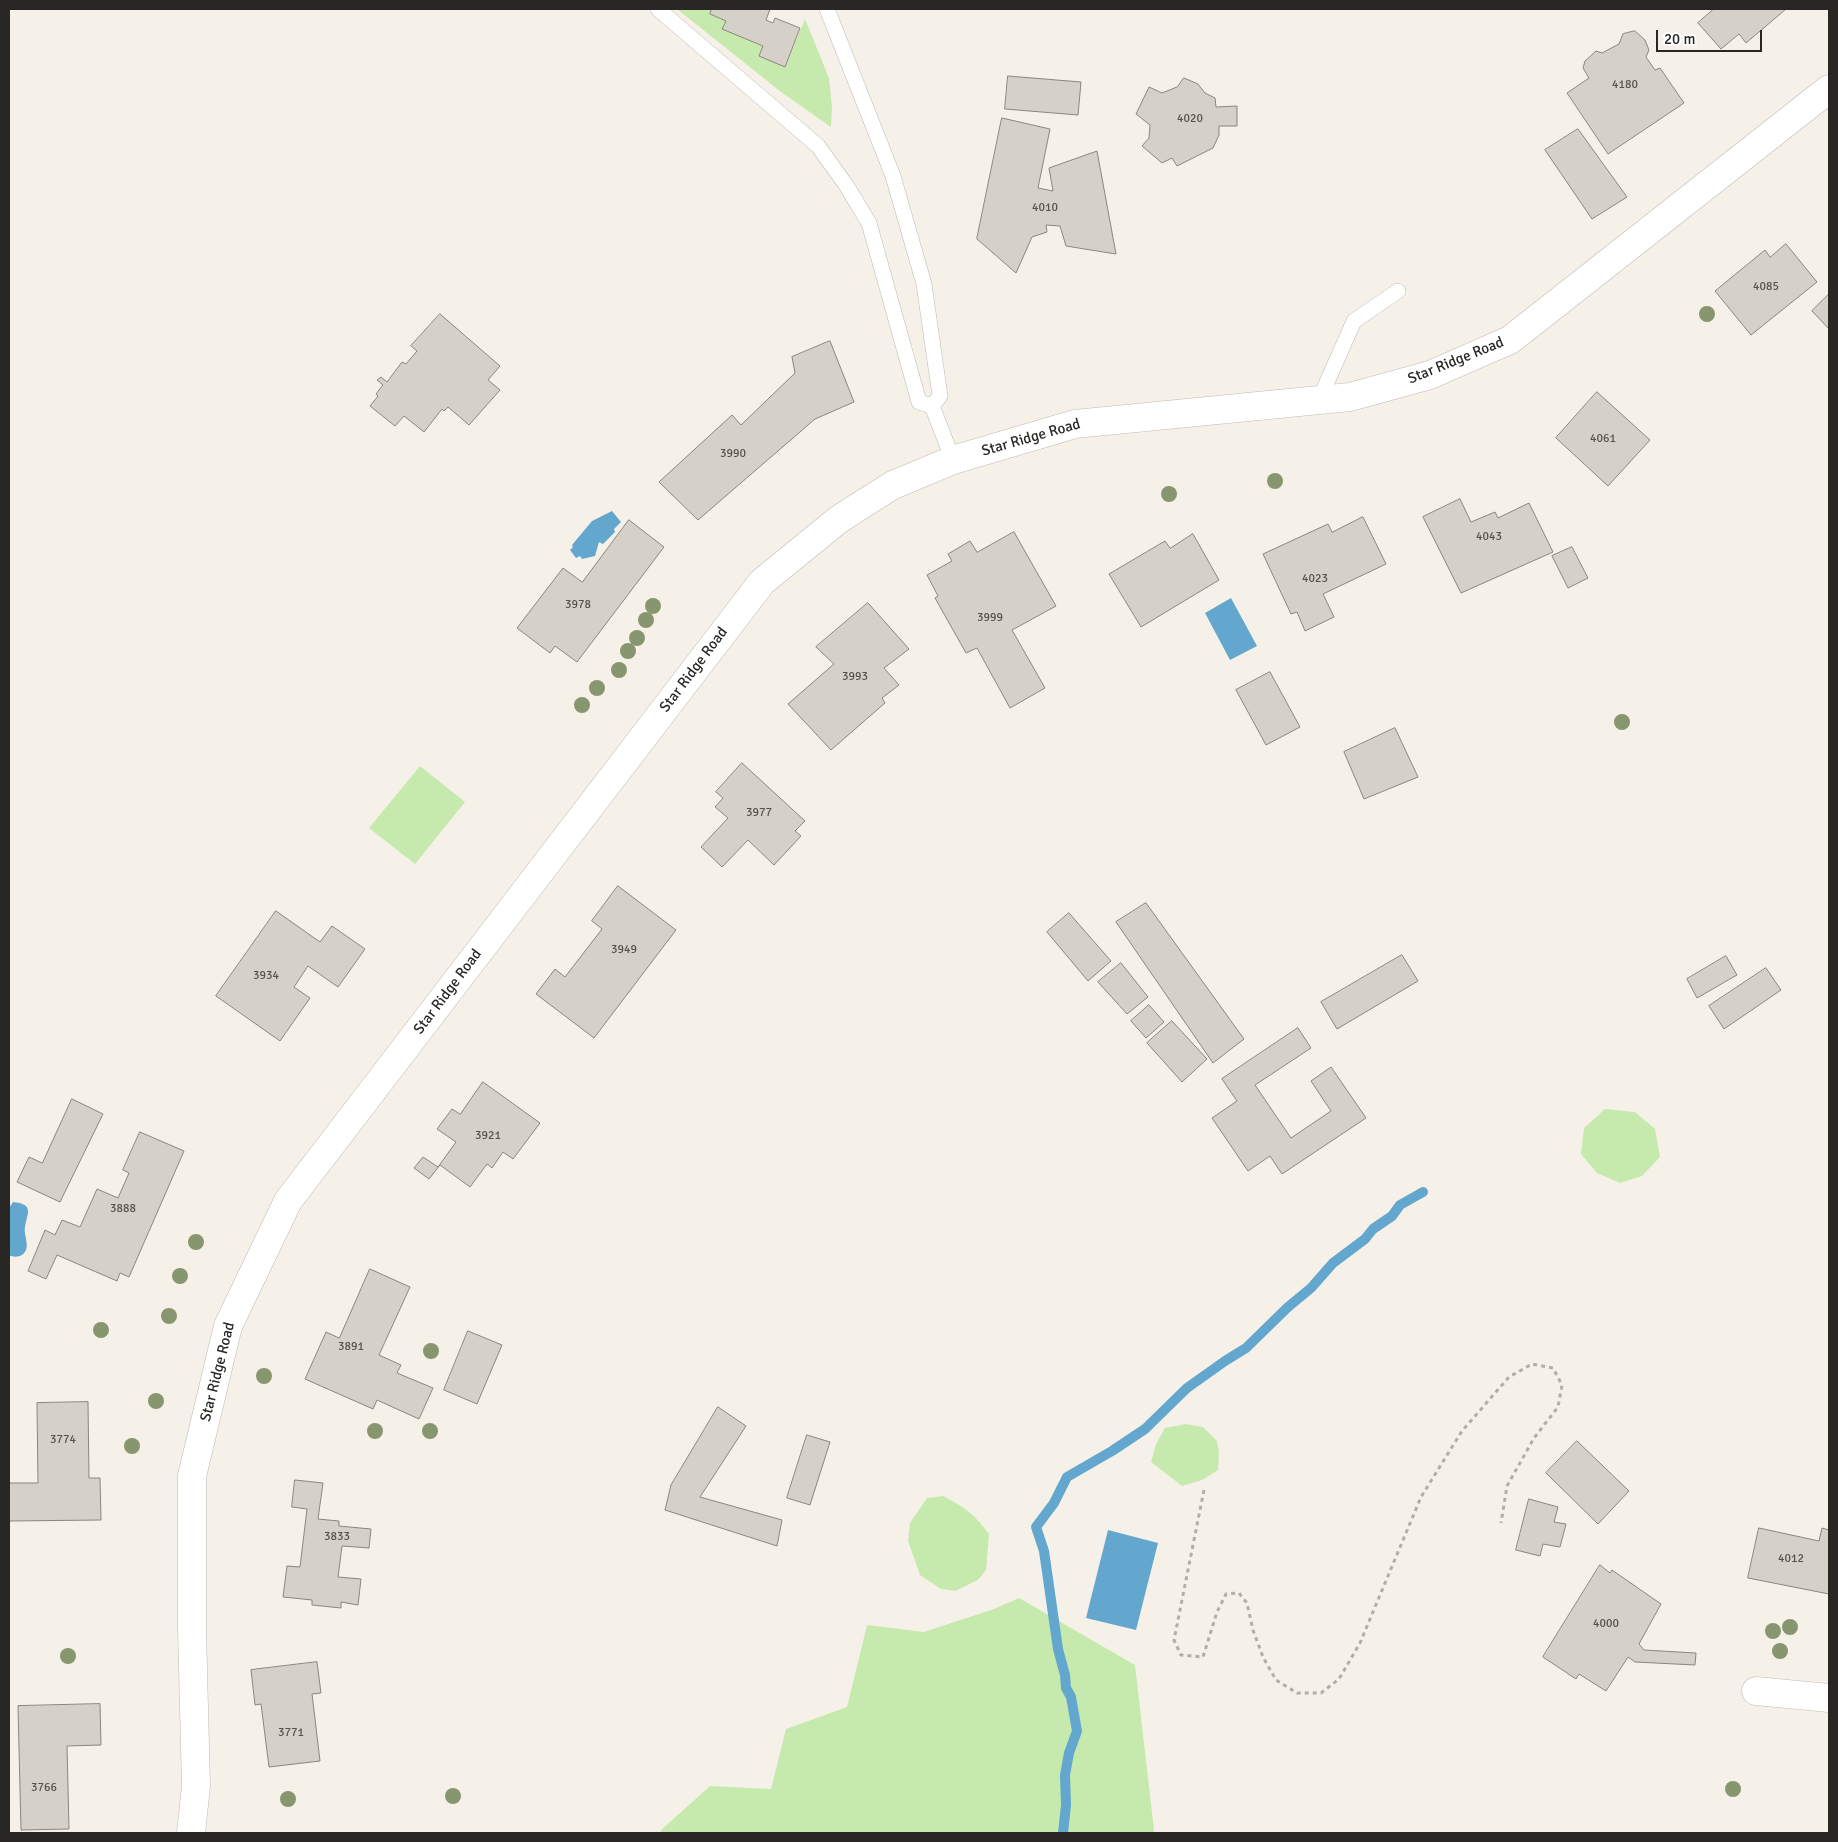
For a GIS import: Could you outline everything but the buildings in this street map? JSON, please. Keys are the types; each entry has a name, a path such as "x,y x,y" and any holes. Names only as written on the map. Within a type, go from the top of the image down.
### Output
{"street":[{"name":"Star Ridge Road","path":"192,1833 196,1786 192,1630 192,1476 228,1326 288,1201 762,582 838,520 872,498 893,485 953,460 1075,424 1350,397 1430,375 1510,340 1829,89"},
{"path":"1756,1691 1829,1698"}],"lane":[{"path":"658,9 818,146 846,185 869,223 919,402 932,406"},
{"path":"827,9 894,176 924,284 940,396 932,406"},
{"path":"1319,400 1354,321 1398,291"},
{"path":"932,406 953,460"}],"path":[{"path":"1204,1490 1174,1640 1181,1654 1203,1656 1217,1612 1226,1594 1239,1593 1247,1603 1253,1630 1263,1657 1276,1680 1297,1693 1321,1693 1339,1679 1360,1643 1421,1497 1462,1431 1509,1377 1532,1364 1553,1368 1562,1385 1558,1407 1534,1438 1506,1486 1501,1523"}],"green space":[{"path":"677,9 712,9 710,14 726,21 722,28 763,46 759,56 785,67 805,19 829,78 832,107 831,127 781,92"},
{"path":"420,766 465,802 415,864 369,828"},
{"path":"1605,1109 1635,1112 1655,1129 1660,1157 1642,1176 1620,1183 1597,1173 1581,1154 1584,1128"},
{"path":"1186,1424 1203,1427 1217,1441 1219,1451 1218,1470 1202,1480 1182,1486 1151,1462 1156,1444 1165,1428"},
{"path":"943,1496 969,1512 989,1534 986,1570 978,1580 955,1591 941,1589 920,1575 908,1541 910,1523 927,1498"},
{"path":"1019,1598 1135,1665 1153,1833 661,1833 661,1830 710,1786 771,1789 786,1729 847,1707 867,1625 924,1632 994,1609"}],"water":[{"path":"612,511 621,522 614,529 615,532 603,544 599,542 595,556 582,559 580,556 576,558 570,550 573,547 572,545 592,521"},
{"path":"1231,598 1257,646 1230,660 1205,613"},
{"path":"13,1202 24,1205 28,1210 25,1227 27,1247 24,1253 16,1257 9,1255 9,1208"},
{"path":"1108,1530 1158,1543 1136,1630 1086,1618"}],"waterway":[{"path":"1063,1833 1066,1805 1065,1775 1069,1753 1077,1731 1071,1697 1066,1688 1065,1675 1058,1649 1044,1551 1036,1527 1054,1503 1067,1477 1145,1429 1187,1388 1246,1348 1288,1307 1311,1288 1333,1263 1365,1239 1373,1229 1392,1216 1400,1205 1423,1192"}]}
